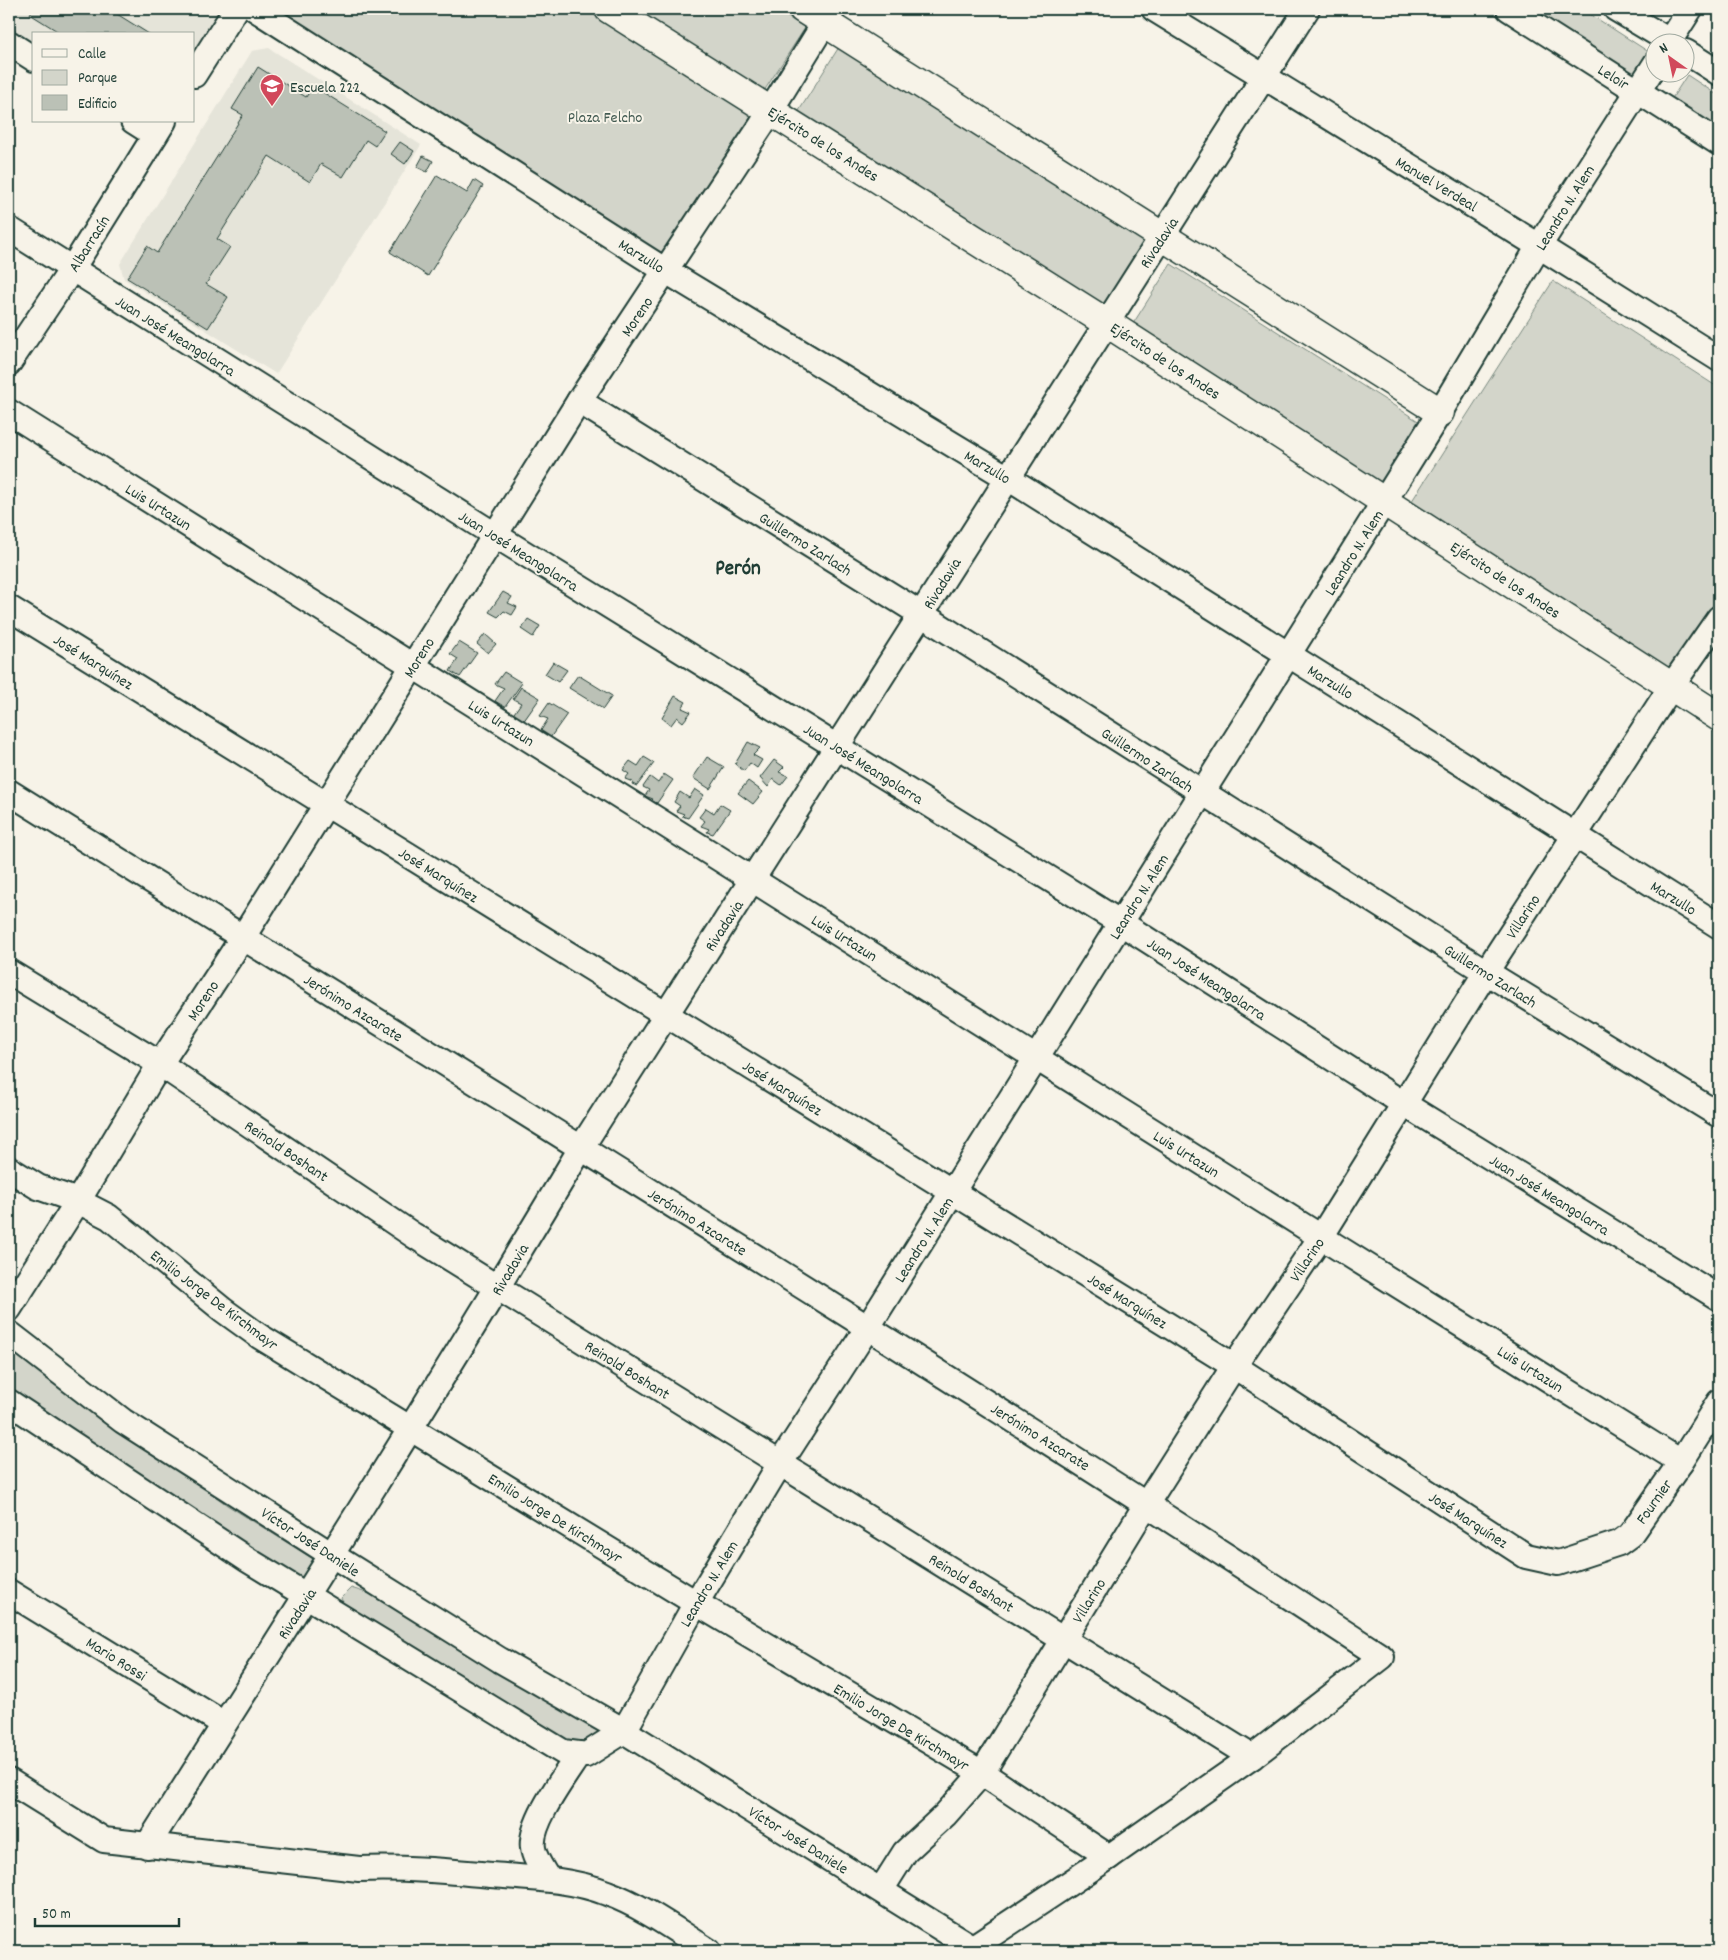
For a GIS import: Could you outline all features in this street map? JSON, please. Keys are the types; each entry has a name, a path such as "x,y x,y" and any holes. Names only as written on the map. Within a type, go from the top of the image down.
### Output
{"street":[{"path":"195,73 236,9"},
{"name":"Marzullo","path":"255,9 666,270 1008,478 1719,926"},
{"name":"Ejército de los Andes","path":"609,9 1385,500 1719,717"},
{"name":"Manuel Verdeal","path":"1154,9 1719,359"},
{"name":"Rivadavia","path":"147,1846 332,1555 498,1288 581,1148 1307,9"},
{"name":"Leloir","path":"1509,9 1719,143"},
{"path":"1616,9 1653,32"},
{"path":"1680,32 1690,9"},
{"path":"820,13 1440,412"},
{"name":"Moreno","path":"9,1309 78,1202 160,1064 326,805 579,401 771,110 820,13"},
{"path":"9,43 32,58"},
{"path":"1696,59 1719,74"},
{"name":"Leandro N. Alem","path":"624,1731 696,1603 780,1462 868,1327 1121,923 1440,412 1539,246 1646,77"},
{"path":"137,122 160,128"},
{"name":"Albarracín","path":"9,362 72,269 160,128"},
{"name":"Juan José Meangolarra","path":"9,229 494,535 1121,923 1404,1104 1719,1298"},
{"name":"Guillermo Zarlach","path":"579,401 921,614 1486,972 1719,1114"},
{"name":"Luis Urtazun","path":"9,412 1681,1462"},
{"name":"José Marquínez","path":"9,608 1234,1366 1526,1556 1558,1563"},
{"name":"Villarino","path":"881,1890 904,1852 945,1815 982,1773 1147,1503 1234,1366 1321,1237 1486,972 1671,686 1719,618"},
{"name":"Jerónimo Azcarate","path":"9,792 868,1327 1147,1503 1382,1657 1252,1757"},
{"name":"Reinold Boshant","path":"9,972 160,1064 413,1235 1252,1757"},
{"name":"Emilio Jorge De Kirchmayr","path":"9,1169 38,1187 78,1202 109,1217 223,1310 259,1336 411,1427 696,1603 982,1773 1110,1857"},
{"name":"Víctor José Daniele","path":"9,1333 124,1421 332,1555 500,1660 624,1731 881,1890 970,1949"},
{"path":"9,1402 248,1560 563,1752 586,1755 624,1731"},
{"name":"Fournier","path":"1558,1563 1619,1543 1630,1535 1681,1462 1719,1402"},
{"name":"Mario Rossi","path":"9,1592 224,1724"},
{"path":"548,1879 533,1850 532,1837 537,1822 579,1754"},
{"path":"970,1949 1110,1857 1252,1757"},
{"path":"9,1781 104,1840 359,1868 394,1868 548,1879 578,1884 607,1892 631,1904 709,1951"}],"shaded area":[{"path":"9,9 230,9 195,64 195,32 32,32 32,45 9,30"},
{"path":"269,48 421,145 276,374 124,279 120,264 252,51"}],"green space":[{"name":"Plaza Felcho","path":"272,9 595,9 757,111 665,256"},
{"path":"629,9 775,9 805,28 762,94"},
{"path":"1521,9 1582,9 1646,50 1646,64 1635,81"},
{"path":"839,47 1144,242 1102,308 797,114"},
{"path":"1696,81 1719,96 1719,134 1669,103 1682,82"},
{"path":"1171,264 1426,426 1384,492 1129,330"},
{"path":"1553,281 1719,388 1719,607 1675,677 1408,507"},
{"path":"9,1343 227,1505 318,1562 305,1587 9,1393"},
{"path":"351,1588 370,1594 586,1718 605,1734 582,1742 561,1739 347,1612 341,1598"}],"building":[{"path":"33,9 109,9 146,32 59,32 30,14"},
{"path":"258,67 306,97 313,86 385,131 375,146 366,140 343,177 321,164 310,182 269,156 217,239 230,247 206,284 228,297 208,328 127,278 147,246 157,253 243,115 232,109"},
{"path":"400,142 414,151 405,164 391,154"},
{"path":"423,156 433,161 427,172 417,167"},
{"path":"437,175 467,193 474,180 483,186 428,276 390,252"},
{"path":"503,592 512,597 508,603 517,607 512,615 504,611 498,617 489,612"},
{"path":"528,619 540,626 533,637 521,629"},
{"path":"485,634 496,644 488,653 477,644"},
{"path":"459,642 477,653 460,677 450,671 458,659 450,654"},
{"path":"553,662 567,670 558,682 545,674"},
{"path":"504,672 522,683 505,707 495,701 504,688 495,684"},
{"path":"578,675 612,696 603,709 569,688"},
{"path":"521,687 540,698 523,722 512,716 521,703 513,699"},
{"path":"675,696 686,702 682,708 691,712 683,722 677,717 671,725 662,718"},
{"path":"549,703 567,714 550,738 540,732 548,719 540,716"},
{"path":"748,742 760,748 753,755 762,760 757,768 750,763 744,771 735,764"},
{"path":"644,757 654,763 637,786 625,779 629,774 623,770 630,761 638,766"},
{"path":"707,757 724,767 710,789 693,778"},
{"path":"774,760 784,767 779,772 788,776 781,785 773,779 768,787 760,778"},
{"path":"664,774 673,780 657,803 651,801 653,799 645,796 649,790 643,787 650,777 658,783"},
{"path":"748,781 763,792 753,804 738,793"},
{"path":"695,789 704,795 688,818 682,816 684,814 676,811 680,806 674,802 680,792 689,798"},
{"path":"720,804 730,810 713,834 707,832 709,829 701,826 705,821 699,817 706,808 714,813"}],"place":[{"name":"Escuela 222","path":"272,107"}],"district":[{"name":"Perón","path":"738,567"}]}
